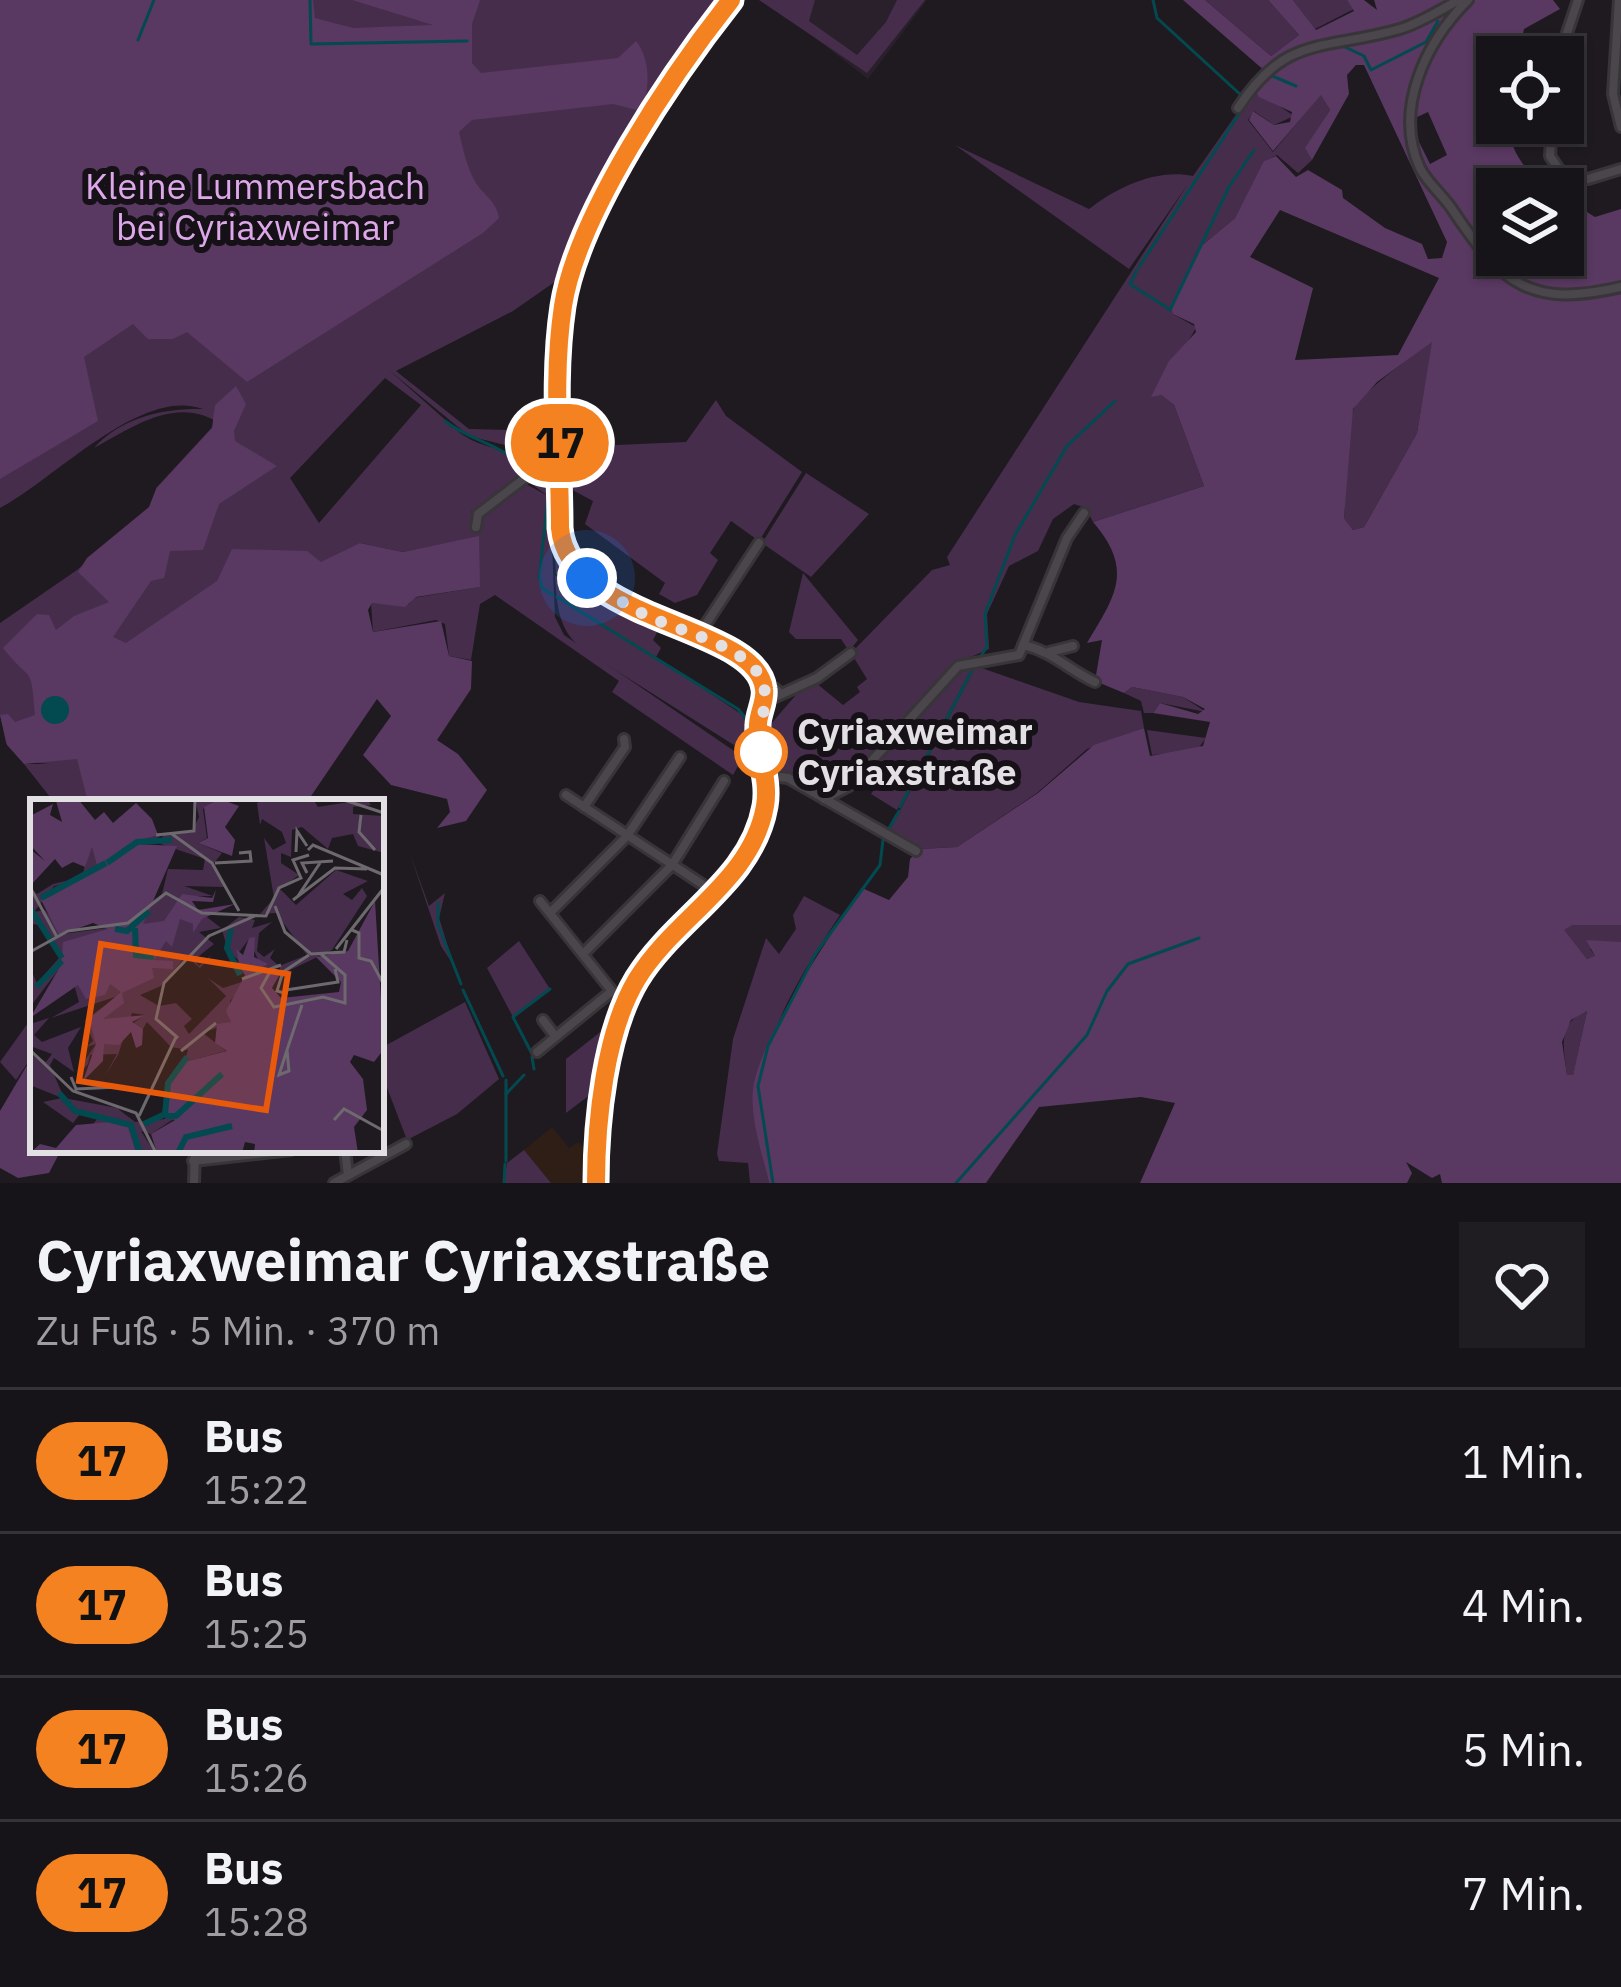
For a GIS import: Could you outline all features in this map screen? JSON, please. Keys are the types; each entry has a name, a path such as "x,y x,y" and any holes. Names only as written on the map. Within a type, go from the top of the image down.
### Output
{"street":[{"path":"731,0 643,131 573,266 562,318 561,536 573,566 641,613 700,633 778,691"},
{"path":"1238,108 1264,70 1285,55 1403,28 1463,0"},
{"path":"1463,0 1414,87 1414,137 1421,171 1483,256 1529,290 1552,297 1621,286"},
{"path":"1565,36 1578,0"},
{"path":"1619,0 1613,94 1621,127"},
{"path":"1551,144 1550,156 1564,177 1588,179 1621,169"},
{"path":"476,527 478,514 527,476 560,487"},
{"path":"824,799 849,787 958,666 1016,657 1067,538 1084,513"},
{"path":"700,633 758,543"},
{"path":"1023,644 1049,652 1070,671 1095,682"},
{"path":"1049,652 1072,646"},
{"path":"763,702 778,691 817,678 851,653"},
{"path":"596,1183 607,1084 626,1001 657,952 758,837 765,775 758,726 763,683"},
{"path":"584,807 625,739"},
{"path":"550,913 628,836 680,757"},
{"path":"765,775 788,778 916,851"},
{"path":"583,954 672,865 724,782"},
{"path":"566,795 714,892"},
{"path":"540,901 612,991 626,1001"},
{"path":"537,1052 612,991"},
{"path":"543,1020 555,1036"},
{"path":"335,1183 406,1144"},
{"path":"194,1153 194,1183"},
{"path":"193,1161 264,1153"},
{"path":"345,1153 348,1175"}],"shaded area":[{"path":"800,0 927,0 868,79 788,17"},
{"path":"552,1127 569,1148 579,1142 589,1155 594,1153 593,1183 551,1183 524,1150"}],"green space":[{"path":"0,0 313,0 315,18 353,28 433,25 352,0 480,0 472,24 472,63 481,73 618,58 636,41 647,66 646,94 641,111 613,104 472,120 459,132 464,152 473,177 499,218 483,233 247,382 187,332 173,339 148,339 133,324 84,357 98,421 0,479"},
{"name":"Kleine Lummersbach bei Cyriaxweimar","path":"20,0 726,0 681,62 589,216 566,274 513,311 396,371 469,429 552,431 554,481 532,472 505,445 469,436 389,370 460,433 502,451 529,473 471,512 475,529 478,516 524,483 550,497 555,617 564,635 743,757 733,775 612,692 619,681 495,595 480,604 471,660 449,656 445,624 436,620 373,632 371,603 409,604 413,598 479,587 479,537 403,552 360,543 300,799 52,799 24,764 48,764 22,761 6,743 0,715 0,623 77,570 156,503 156,488 217,422 185,412 169,414 138,424 94,448 117,429 144,416 203,409 179,405 153,411 126,423 99,439 0,508 0,16","holes":["385,378 421,405 319,523 290,478"]},
{"path":"759,0 815,0 809,21 857,55 886,22 897,0 925,0 867,73"},
{"path":"1183,0 1205,0 1271,56 1299,35 1268,0 1293,0 1316,30 1354,11 1347,0 1364,0 1377,10 1374,0 1553,0 1560,9 1524,29 1522,36 1476,36 1476,144 1512,144 1527,168 1476,168 1476,276 1584,276 1584,210 1595,217 1621,209 1621,925 1573,925 1564,930 1587,959 1595,956 1586,940 1621,942 1621,1183 1442,1183 1440,1174 1432,1178 1406,1162 1412,1173 1407,1183 1140,1183 1175,1103 1141,1097 1039,1107 986,1183 769,1183 753,1107 754,1083 771,1037 862,888 889,900 908,877 910,859 920,849 957,847 1038,793 1094,745 1144,728 1150,756 1203,746 1210,722 1153,713 1160,703 1198,714 1205,709 1183,697 1132,687 1124,693 1095,681 1102,640 1087,643 1106,611 1117,569 1106,539 1093,522 1204,486 1174,405 1161,395 1151,397 1169,361 1196,332 1194,324 1173,314 1171,307 1199,248 1235,218 1264,161 1276,156 1296,177 1308,170 1342,190 1343,198 1385,228 1422,244 1428,259 1442,258 1447,242 1364,65 1356,65 1347,75 1349,94 1312,160 1305,148 1330,110 1321,95 1273,151 1249,120 1253,111 1274,125 1290,122 1292,112 1259,97 1254,89 1266,72","holes":["1428,112 1447,155 1430,164 1418,140 1415,118","1280,210 1439,278 1398,355 1295,360 1313,288 1250,257","1432,342 1417,433 1364,527 1353,530 1344,518 1353,409 1377,382","1587,1011 1573,1075 1567,1075 1562,1042 1571,1020"]},
{"path":"1205,0 1268,0 1299,35 1271,56"},
{"path":"1293,0 1347,0 1354,9 1315,29"},
{"path":"1254,89 1294,116 1274,125 1254,111 1248,120 1273,152 1321,94 1330,110 1306,148 1312,160 1298,173 1277,155 1265,161 1235,218 1199,248 1173,302 1173,314 1196,327 1167,366 1161,395 1174,405 1204,486 1093,522 1086,508 1074,504 1053,519 1038,551 1009,566 987,614 989,649 950,666 846,785 823,795 771,768 764,732 801,689 816,683 843,705 860,692 857,687 867,679 851,653 932,570 950,565 947,557 1188,184 1129,269 955,145 1089,209 1138,181 1193,176"},
{"path":"1433,340 1417,433 1364,527 1353,530 1344,518 1347,432 1355,406"},
{"path":"236,386 246,404 234,431 235,441 277,466 219,504 203,550 170,551 164,578 151,581 113,637 126,643 217,581 232,549 307,551 321,562 360,543 403,552 479,536 480,587 416,597 405,607 372,603 368,610 373,632 441,621 449,656 472,661 471,689 437,740 458,754 487,790 466,821 437,828 450,812 447,799 391,785 363,755 391,716 377,699 309,799 87,799 77,759 24,764 7,745 0,715 8,714 15,722 35,715 31,680 3,648 37,614 49,615 56,630 74,616 109,602 78,572 87,558 149,507 156,489 212,428 215,405"},
{"path":"716,400 726,416 802,472 759,541 731,521 710,553 718,560 697,595 675,603 659,594 665,583 585,524 593,501 567,487 569,447 686,442"},
{"path":"806,473 869,514 811,577 762,543"},
{"path":"532,476 555,487 561,553 581,578 570,581 584,580 661,625 653,640 661,648 656,657 753,722 756,759 574,641 558,607 555,576 565,578 556,574 552,499 526,480"},
{"path":"803,573 858,640 849,651 841,639 796,639 789,632"},
{"path":"974,664 897,810 871,794 880,780 868,770 956,670"},
{"path":"976,666 1079,702 1141,711 1144,728 1087,749 1037,793 957,847 920,849 886,837"},
{"path":"1132,687 1183,697 1206,712 1160,703 1153,713 1144,713 1141,701 1124,693"},
{"path":"1147,730 1206,738 1197,750 1152,755"},
{"path":"409,851 429,906 445,893 439,918 454,966 441,946"},
{"path":"804,896 840,915 799,980 772,1042 760,1107 769,1183 750,1183 748,1163 719,1161 717,1154 733,1039 766,938 779,954 796,929 793,915"},
{"path":"1573,925 1621,925 1621,942 1590,949 1596,957 1587,959 1563,930"},
{"path":"519,941 550,989 513,1017 487,968"},
{"path":"465,1002 499,1079 457,1114 407,1140 384,1080 384,1046"},
{"path":"1587,1011 1573,1076 1567,1076 1566,1030"},
{"path":"30,1020 30,1059 16,1080 0,1062"},
{"path":"608,1026 615,1031 603,1085 566,1113 566,1059"},
{"path":"30,1060 30,1153 59,1153 49,1173 18,1178 0,1168 0,1111"},
{"path":"524,1150 551,1183 504,1183 507,1163"}],"water":[{"path":"55,696 65,700 69,710 65,720 55,724 45,720 41,710 45,700"}],"waterway":[{"path":"138,40 154,0"},
{"path":"310,0 311,44 467,41"},
{"path":"1153,0 1157,18 1242,96"},
{"path":"1343,46 1364,56 1371,70 1426,42 1438,21"},
{"path":"1270,75 1296,86"},
{"path":"1139,267 1239,114"},
{"path":"1170,310 1229,187 1254,150"},
{"path":"1137,270 1130,284 1169,309"},
{"path":"980,657 987,647 985,614 1015,535 1067,446 1115,401"},
{"path":"445,421 509,455 526,473"},
{"path":"546,486 551,494"},
{"path":"540,572 548,496"},
{"path":"539,575 542,588 553,595"},
{"path":"557,597 738,709 753,727"},
{"path":"900,807 975,665"},
{"path":"888,830 899,811"},
{"path":"773,1183 758,1086 768,1046 816,953 880,865 883,840"},
{"path":"438,903 438,925 461,984"},
{"path":"956,1183 1087,1035 1107,991 1128,964 1199,938"},
{"path":"531,1052 513,1017 550,989"},
{"path":"463,990 503,1076"},
{"path":"532,1057 534,1069"},
{"path":"506,1094 524,1075"},
{"path":"506,1080 506,1161"},
{"path":"504,1183 505,1164"}],"bus line":[{"name":"17","path":"596,1183 607,1084 626,1001 657,952 734,872 758,837 767,793 758,726 764,691 758,675 714,641 641,613 578,571 566,555 560,528 563,305 573,266 597,213 663,97 731,0"}],"place":[{"name":"Cyriaxweimar Cyriaxstraße","path":"761,752"}],"route":[{"path":"587,578 650,617 714,641 758,675 764,691 758,726 761,752"}]}
